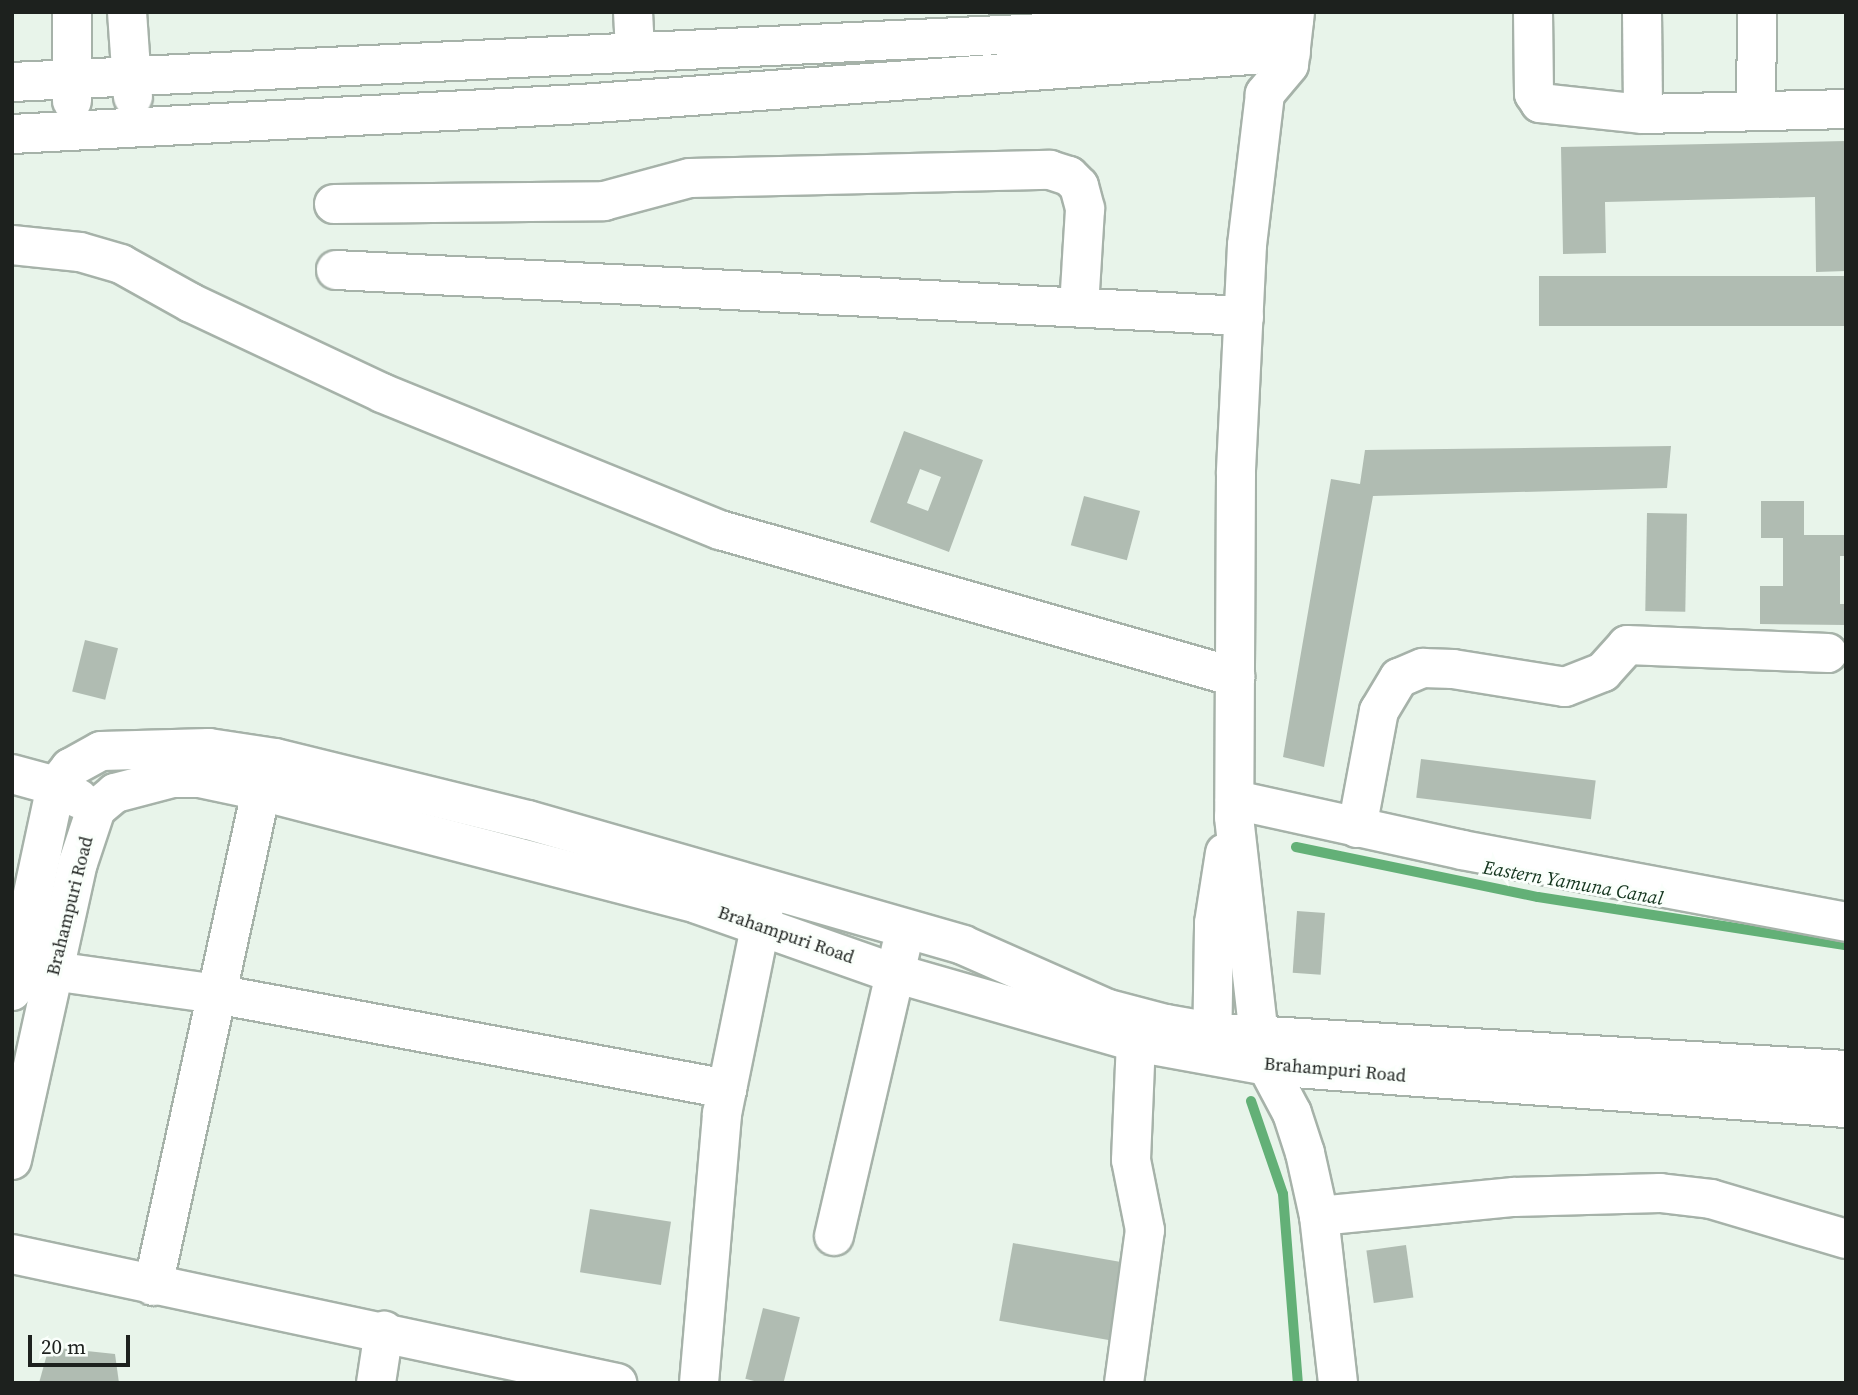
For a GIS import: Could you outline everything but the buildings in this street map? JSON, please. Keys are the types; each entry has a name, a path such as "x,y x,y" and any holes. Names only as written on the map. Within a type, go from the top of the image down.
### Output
{"street":[{"path":"71,130 72,12"},
{"path":"127,12 136,127"},
{"path":"633,12 635,51"},
{"path":"1533,12 1534,94 1540,103 1643,114 1846,109"},
{"path":"1643,12 1643,114"},
{"path":"1756,111 1757,12"},
{"path":"12,82 130,73 635,51 1293,28 1289,65 1265,94 1244,316 1236,474 1234,809 1263,1050 1292,1113 1319,1216 1338,1383"},
{"path":"1252,30 1250,67 1265,94"},
{"path":"12,134 581,104 1252,30"},
{"path":"334,204 604,201 690,178 1049,170 1069,176 1079,186 1085,209 1079,307"},
{"path":"12,245 80,253 121,264 191,303 382,393 720,530 1235,677"},
{"path":"336,270 1244,316"},
{"path":"1357,828 1379,711 1399,678 1423,668 1453,668 1565,687 1603,672 1627,645 1644,643 1828,653"},
{"name":"Brahampuri Road","path":"13,977 56,786 70,768 101,751 209,748 275,758 528,820 764,908 895,972 1136,1029 1263,1050 1846,1108"},
{"path":"12,774 56,786 96,809"},
{"name":"Brahampuri Road","path":"12,1160 78,863 96,809 115,793 172,778 200,778 261,791 697,904 764,908 905,929 963,945 1108,1009 1136,1029"},
{"path":"153,1286 261,791"},
{"path":"1234,809 1357,828 1846,922"},
{"path":"1212,1043 1214,923 1234,809"},
{"path":"699,1383 714,1183 727,1089 764,908"},
{"path":"834,1236 905,929"},
{"path":"53,971 216,994 727,1089"},
{"path":"1124,1383 1145,1230 1131,1160 1136,1029"},
{"name":"Brahampuri Road","path":"1263,1050 1846,1070"},
{"path":"1319,1216 1514,1197 1660,1193 1711,1199 1846,1239"},
{"path":"12,1254 153,1286 384,1331 617,1383"},
{"path":"376,1383 384,1331"}],"waterway":[{"name":"Eastern Yamuna Canal","path":"1296,847 1538,897 1846,945"},
{"path":"1251,1101 1283,1194 1298,1383"}]}
